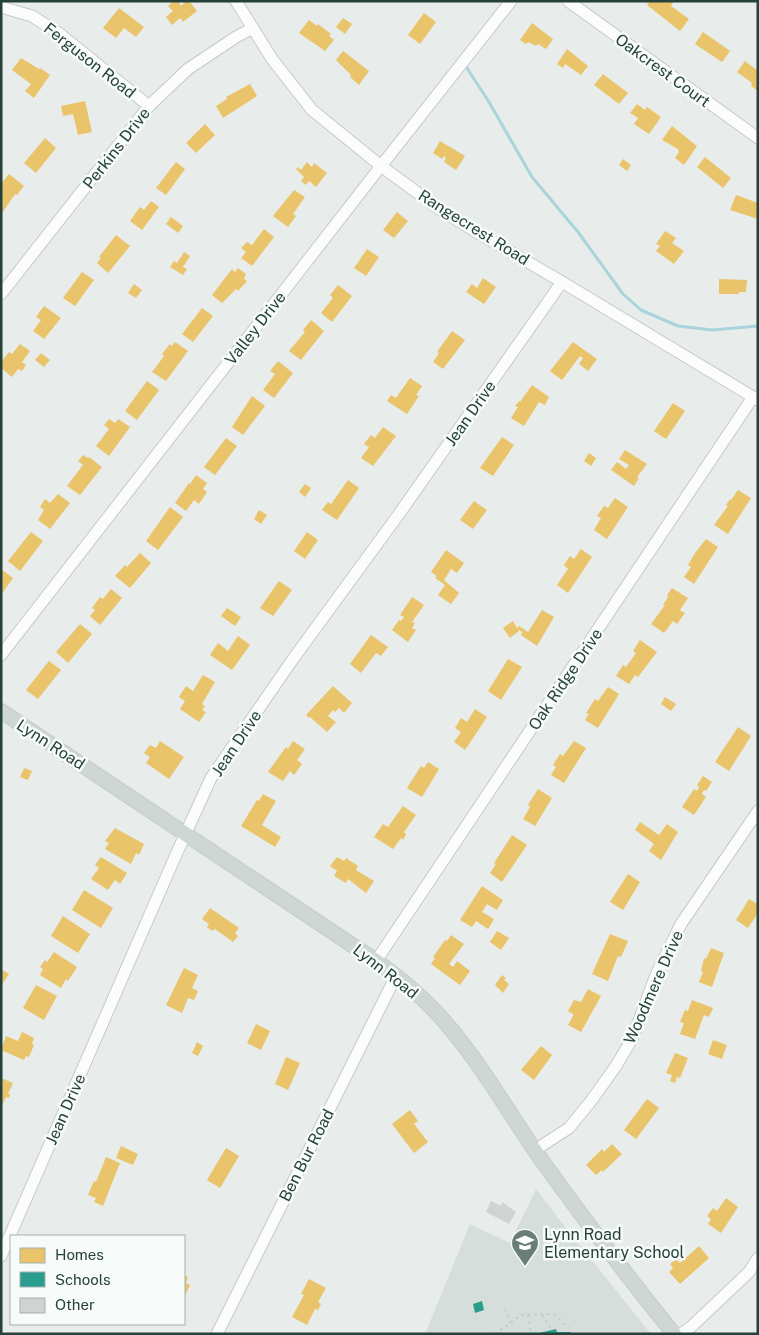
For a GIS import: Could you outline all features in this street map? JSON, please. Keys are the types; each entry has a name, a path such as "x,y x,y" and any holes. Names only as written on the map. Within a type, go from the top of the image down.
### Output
{"main road":[{"name":"Lynn Road","path":"1,711 376,961 434,1009 460,1039 589,1226 674,1334"}],"street":[{"name":"Rangecrest Road","path":"236,1 272,59 312,110 381,166 438,208 755,399"},
{"name":"Valley Drive","path":"1,656 511,1"},
{"name":"Oakcrest Court","path":"568,1 758,138"},
{"name":"Ferguson Road","path":"1,8 32,16 60,34 149,106"},
{"name":"Perkins Drive","path":"1,294 149,106 188,69 236,37 254,28"},
{"name":"Jean Drive","path":"3,1248 211,778 562,282"},
{"name":"Oak Ridge Drive","path":"376,961 755,399"},
{"name":"Woodmere Drive","path":"535,1150 569,1128 591,1102 616,1066 632,1038 656,975 681,924 758,811"},
{"name":"Ben Bur Road","path":"217,1334 396,976"},
{"path":"681,1334 691,1327 749,1272 758,1258"}],"path":[{"path":"505,1309 510,1323"},
{"path":"495,1334 521,1314 554,1314 569,1328"},
{"path":"542,1314 552,1330"},
{"path":"528,1315 531,1333"}],"shaded area":[{"name":"Lynn Road Elementary School","path":"536,1189 651,1334 425,1334 470,1224 510,1243"}],"building: Homes":[{"path":"174,1 178,1 181,6 186,1 189,1 197,11 183,22 180,18 172,25 166,17 173,11 168,6"},
{"path":"650,1 671,1 673,2 671,6 689,19 680,31 647,5"},
{"path":"119,8 144,27 136,37 124,28 116,38 103,28"},
{"path":"424,13 436,22 420,44 408,35"},
{"path":"343,18 352,24 345,34 336,27"},
{"path":"309,20 331,34 329,36 334,40 325,51 299,33"},
{"path":"532,23 553,39 546,49 538,44 536,46 528,42 526,44 520,40"},
{"path":"703,32 730,51 722,62 695,44"},
{"path":"567,49 588,66 581,75 565,64 563,68 557,64"},
{"path":"343,51 369,71 359,85 336,60"},
{"path":"21,58 50,75 34,98 25,91 31,84 12,70"},
{"path":"745,61 758,71 758,91 751,86 752,83 737,72"},
{"path":"603,74 628,93 619,104 594,85"},
{"path":"250,84 257,96 223,118 216,106 227,99 226,97"},
{"path":"85,101 92,132 78,135 73,114 63,116 61,106"},
{"path":"637,104 645,110 647,107 661,117 649,134 634,124 638,118 630,113"},
{"path":"205,124 215,135 196,153 186,143"},
{"path":"672,126 697,146 684,165 675,158 679,152 678,149 662,140"},
{"path":"45,138 56,148 36,173 24,163"},
{"path":"440,141 465,156 456,170 444,162 446,158 444,156 442,159 433,153"},
{"path":"705,157 731,178 723,188 697,167"},
{"path":"623,159 631,165 627,171 619,165"},
{"path":"176,162 185,169 166,195 156,188"},
{"path":"307,162 312,167 314,163 327,173 316,187 309,181 306,185 301,181 304,177 296,169 298,167 301,170"},
{"path":"9,174 24,186 17,195 15,194 1,215 1,184"},
{"path":"294,190 305,197 293,214 296,216 288,227 273,216"},
{"path":"736,195 758,203 758,219 730,210"},
{"path":"151,201 159,207 142,230 130,221 140,207 144,210"},
{"path":"397,212 408,221 394,238 383,230"},
{"path":"171,217 183,226 178,233 166,224"},
{"path":"264,229 274,237 252,266 241,258 246,252 241,248 247,242 252,245"},
{"path":"665,231 676,238 672,243 684,251 674,264 656,251 660,246 656,244"},
{"path":"116,235 130,246 108,273 97,263 101,258 99,257"},
{"path":"367,249 379,257 366,276 354,268"},
{"path":"184,252 190,256 183,267 187,269 183,275 170,267 174,261 177,263"},
{"path":"238,268 246,274 244,279 247,281 238,291 236,289 222,303 212,295 232,269 235,272"},
{"path":"82,272 94,280 75,306 63,298"},
{"path":"483,278 496,287 484,304 466,292 472,284 477,288"},
{"path":"719,279 747,280 746,292 719,294"},
{"path":"134,284 142,290 136,298 128,293"},
{"path":"338,285 352,296 332,322 321,313 333,298 330,295"},
{"path":"44,306 61,318 44,339 33,331 41,320 36,317"},
{"path":"202,308 213,316 193,342 182,334"},
{"path":"311,320 324,331 301,360 289,351 305,332 303,330"},
{"path":"452,331 465,340 443,369 433,362 439,353 437,352"},
{"path":"175,342 188,351 166,381 152,372 164,356 162,354 170,344 172,346"},
{"path":"573,342 597,359 588,371 579,364 583,358 580,356 562,380 550,371"},
{"path":"20,344 30,351 22,362 26,365 22,371 18,369 12,377 1,368 1,362 9,352 12,354"},
{"path":"41,353 50,360 44,367 35,360"},
{"path":"278,361 293,373 274,398 263,390 275,374 270,371"},
{"path":"410,378 422,386 416,395 419,396 407,414 387,401 391,395 396,398"},
{"path":"147,381 159,390 137,420 125,411"},
{"path":"532,385 549,397 545,405 539,402 524,426 511,418 518,407 515,406"},
{"path":"252,396 265,406 243,435 232,427"},
{"path":"673,403 685,411 666,439 654,431"},
{"path":"109,419 115,423 118,419 130,427 109,456 96,446 109,429 104,425"},
{"path":"383,427 396,436 373,466 361,458 369,447 364,444 371,435 375,438"},
{"path":"502,437 514,445 493,476 480,468"},
{"path":"226,438 237,446 215,475 204,467"},
{"path":"625,450 647,464 637,477 639,478 634,486 611,470 617,462 626,469 629,465 619,459"},
{"path":"589,453 596,458 591,466 584,461"},
{"path":"83,455 89,457 102,467 80,495 67,486 83,465 78,461"},
{"path":"196,475 207,483 203,489 207,492 199,504 194,500 186,511 175,503"},
{"path":"348,480 359,488 337,520 322,510 328,502 331,504"},
{"path":"305,484 311,488 305,497 299,492"},
{"path":"738,490 751,498 728,534 714,525 728,506 726,505 730,499"},
{"path":"58,494 70,503 50,529 38,520 44,510 40,507 45,499 50,503"},
{"path":"615,498 628,507 607,539 594,530 601,518 597,516 604,506 608,508"},
{"path":"474,501 487,510 473,529 460,520"},
{"path":"170,507 183,517 158,550 146,541"},
{"path":"259,510 267,515 261,524 254,519"},
{"path":"31,532 43,541 20,571 8,561"},
{"path":"307,532 318,540 305,559 294,551"},
{"path":"706,539 718,547 694,584 684,577 691,567 688,565"},
{"path":"581,549 592,557 568,593 557,585 568,569 564,565 570,556 574,559"},
{"path":"446,550 464,563 457,573 451,569 444,580 459,593 451,604 438,595 445,585 435,578 437,576 431,572"},
{"path":"140,553 151,563 130,588 115,576 125,565 127,567"},
{"path":"1,569 13,578 1,595"},
{"path":"279,581 292,590 273,616 260,608"},
{"path":"672,588 688,598 680,610 685,613 677,624 673,621 664,633 651,624 665,605 663,605"},
{"path":"111,589 122,598 100,625 90,616 95,610 92,608 100,597 103,599"},
{"path":"412,597 424,605 412,622 415,623 412,628 416,630 408,642 392,630 399,620 401,621 404,617 400,615"},
{"path":"227,608 241,617 235,626 221,616"},
{"path":"542,610 554,617 537,646 521,635 522,632 518,629 519,631 510,638 503,628 513,621 517,628 519,626 528,632"},
{"path":"80,624 92,634 68,663 56,652"},
{"path":"371,635 388,647 381,656 376,653 361,673 350,664"},
{"path":"238,636 250,645 232,670 210,655 218,643 228,651"},
{"path":"640,640 657,652 638,677 635,675 629,684 616,676 623,665 626,667 636,653 633,651"},
{"path":"508,659 522,667 501,700 488,691"},
{"path":"49,661 61,670 38,699 26,690"},
{"path":"203,675 215,682 202,704 205,706 202,710 206,712 199,722 180,709 185,701 179,697 186,686 193,691"},
{"path":"333,686 352,703 344,713 339,708 335,712 333,710 328,716 336,722 327,732 306,715"},
{"path":"608,687 619,694 598,728 585,720 589,714 586,713 595,699 598,701"},
{"path":"665,697 676,704 671,711 661,704"},
{"path":"475,709 487,717 465,750 454,742 461,732 455,728 461,718 467,722"},
{"path":"738,727 751,736 729,771 715,762"},
{"path":"160,741 184,757 169,779 146,763 150,757 144,753 150,745 156,748"},
{"path":"293,741 305,749 297,760 302,764 294,775 290,771 283,781 268,772 286,747 288,749"},
{"path":"574,741 586,748 564,783 551,775 556,767 553,765 560,754 563,756"},
{"path":"428,762 439,769 422,797 407,788 421,766 424,768"},
{"path":"24,768 32,771 28,780 20,777"},
{"path":"703,776 712,782 706,791 704,790 702,794 706,797 694,815 682,807 694,789 697,791 699,787 697,785"},
{"path":"538,789 552,798 535,826 523,819 530,807 528,805"},
{"path":"263,794 276,801 262,825 281,837 275,847 241,826 257,800 259,801"},
{"path":"403,806 416,815 404,832 406,834 403,840 401,838 393,849 374,837 383,824 388,827"},
{"path":"640,822 659,835 667,824 678,832 661,860 649,851 654,844 635,830"},
{"path":"115,828 144,844 139,855 136,853 131,864 105,849 109,843 105,841"},
{"path":"512,835 527,845 502,882 490,873 496,864 494,863"},
{"path":"101,857 127,873 120,884 115,880 108,890 91,879 99,868 95,865"},
{"path":"337,857 344,861 346,858 358,866 356,870 374,881 366,893 348,879 346,883 334,876 337,871 330,866"},
{"path":"628,874 640,882 623,910 610,902"},
{"path":"482,886 503,900 497,910 487,904 482,912 494,919 488,929 476,921 472,927 460,920"},
{"path":"84,890 113,908 101,928 72,910"},
{"path":"749,899 758,904 758,913 748,928 736,920"},
{"path":"210,908 239,928 235,933 238,936 233,942 215,929 212,931 207,927 209,924 202,919"},
{"path":"63,916 90,934 78,953 51,936"},
{"path":"497,931 509,938 501,950 490,942"},
{"path":"610,934 628,941 621,957 618,956 608,981 592,974"},
{"path":"451,935 464,944 449,964 453,967 457,961 470,971 460,985 431,964 435,958 433,957"},
{"path":"711,948 724,953 712,987 699,982 703,972 701,971 704,958 706,959"},
{"path":"54,952 77,967 61,988 40,975 43,969 40,967 45,960 47,962"},
{"path":"184,968 198,975 192,988 198,991 194,1000 188,998 182,1013 166,1005"},
{"path":"1,969 9,974 1,986"},
{"path":"502,975 509,984 503,993 495,985"},
{"path":"36,985 57,996 44,1020 23,1008"},
{"path":"588,989 601,996 581,1032 568,1025 573,1014 568,1011 574,1000 581,1002"},
{"path":"692,1000 713,1008 709,1017 704,1015 695,1039 680,1034 684,1023 680,1022 685,1010 688,1011"},
{"path":"256,1024 270,1031 261,1050 247,1043"},
{"path":"22,1032 34,1038 32,1044 34,1045 29,1057 26,1056 24,1060 1,1050 6,1036 18,1041"},
{"path":"713,1040 727,1045 722,1059 708,1054"},
{"path":"197,1042 203,1046 198,1056 192,1053"},
{"path":"541,1046 552,1055 534,1080 521,1070"},
{"path":"675,1053 688,1058 680,1078 677,1077 675,1083 670,1081 672,1075 666,1073"},
{"path":"286,1057 300,1063 288,1090 275,1084"},
{"path":"1,1078 13,1083 8,1094 10,1094 9,1098 6,1097 1,1107"},
{"path":"647,1099 659,1108 636,1139 624,1130"},
{"path":"410,1110 418,1121 414,1124 428,1142 414,1153 392,1124"},
{"path":"612,1144 622,1154 603,1172 602,1170 596,1175 586,1165 602,1149 604,1152"},
{"path":"121,1146 138,1154 133,1165 116,1158"},
{"path":"226,1148 239,1156 220,1188 207,1180"},
{"path":"106,1157 120,1163 103,1206 94,1202 96,1198 88,1195 94,1181 96,1182"},
{"path":"726,1198 738,1207 721,1233 708,1224 711,1219 707,1216 713,1208 717,1211"},
{"path":"699,1246 709,1258 680,1284 669,1272 673,1268 670,1264 676,1259 680,1263"},
{"path":"185,1276 188,1277 186,1283 190,1285 185,1296"},
{"path":"309,1279 326,1288 318,1302 321,1304 318,1310 315,1309 307,1325 292,1317 304,1295 301,1294"}],"building: Schools":[{"path":"482,1301 484,1310 475,1313 473,1304"},
{"path":"556,1329 557,1332 570,1332 570,1334 535,1334"}],"building: Other":[{"path":"491,1201 501,1206 502,1202 516,1212 509,1224 486,1212"}],"waterway":[{"path":"465,65 489,102 532,177 578,232 623,294 641,310 678,326 712,330 758,326"}],"place":[{"name":"Lynn Road Elementary School","path":"525,1267"}]}
